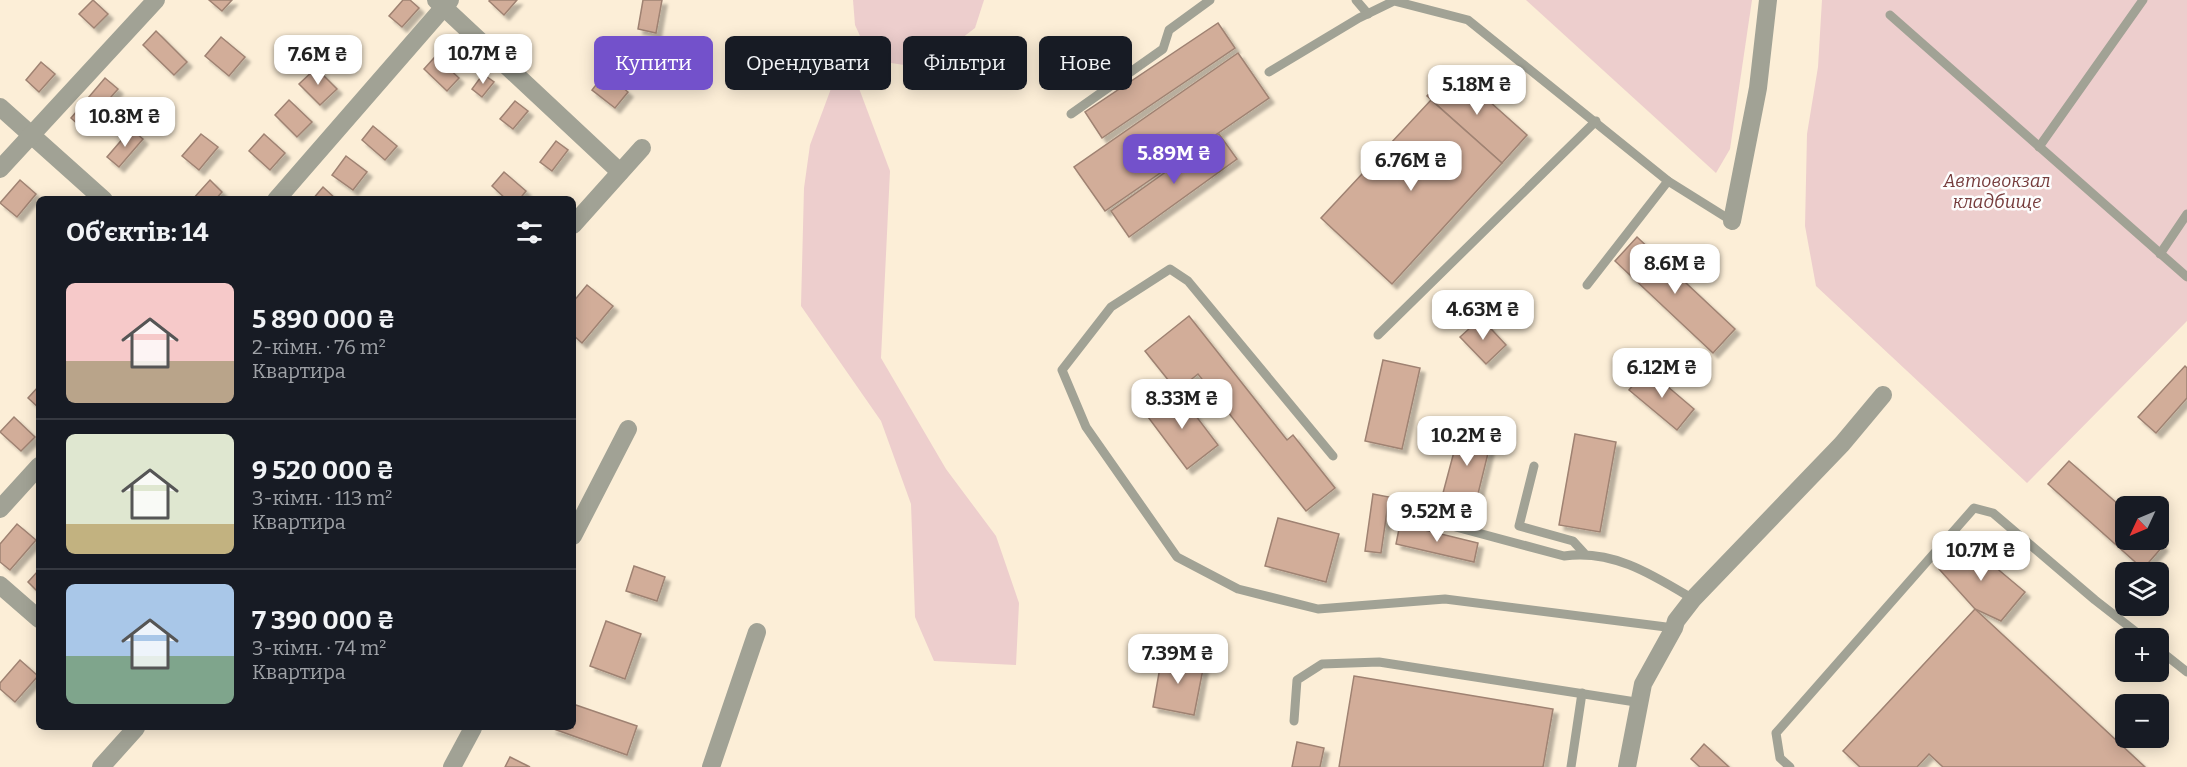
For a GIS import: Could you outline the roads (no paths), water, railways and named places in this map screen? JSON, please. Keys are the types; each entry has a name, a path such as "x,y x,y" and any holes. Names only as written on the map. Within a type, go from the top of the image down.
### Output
{"street":[{"path":"0,169 156,0"},
{"path":"1732,220 1758,88 1768,0"},
{"path":"279,196 444,2 620,172"},
{"path":"0,107 100,196"},
{"path":"576,222 642,148"},
{"path":"1627,767 1643,684 1676,621 1693,599 1842,444 1883,395"},
{"path":"576,530 628,429"},
{"path":"0,509 36,469"},
{"path":"0,585 36,616"},
{"path":"711,767 757,632"},
{"path":"101,767 134,730"},
{"path":"452,767 472,730"}],"lane":[{"path":"1071,114 1163,50 1169,30 1210,0"},
{"path":"1356,0 1368,14"},
{"path":"2039,147 2143,0"},
{"path":"1269,72 1394,1 1468,20 1668,181 1732,220"},
{"path":"1890,15 2187,277"},
{"path":"1378,335 1596,121"},
{"path":"1587,285 1668,181"},
{"path":"2160,254 2187,214"},
{"path":"1333,456 1188,280 1170,269 1111,307 1062,370 1086,427 1177,557 1238,589 1318,609 1445,599 1674,628"},
{"path":"1534,466 1520,526 1573,541 1584,553"},
{"path":"1790,767 1780,758 1776,733 1974,508 1993,513 2131,628"},
{"path":"1441,523 1564,556 1584,553 1639,567 1693,599"},
{"path":"2169,658 2187,672"},
{"path":"1294,721 1297,680 1322,664 1379,662 1641,702"},
{"path":"1571,767 1582,693"}],"park label":[{"name":"Автовокзал кладбище","path":"1997,192"}]}
